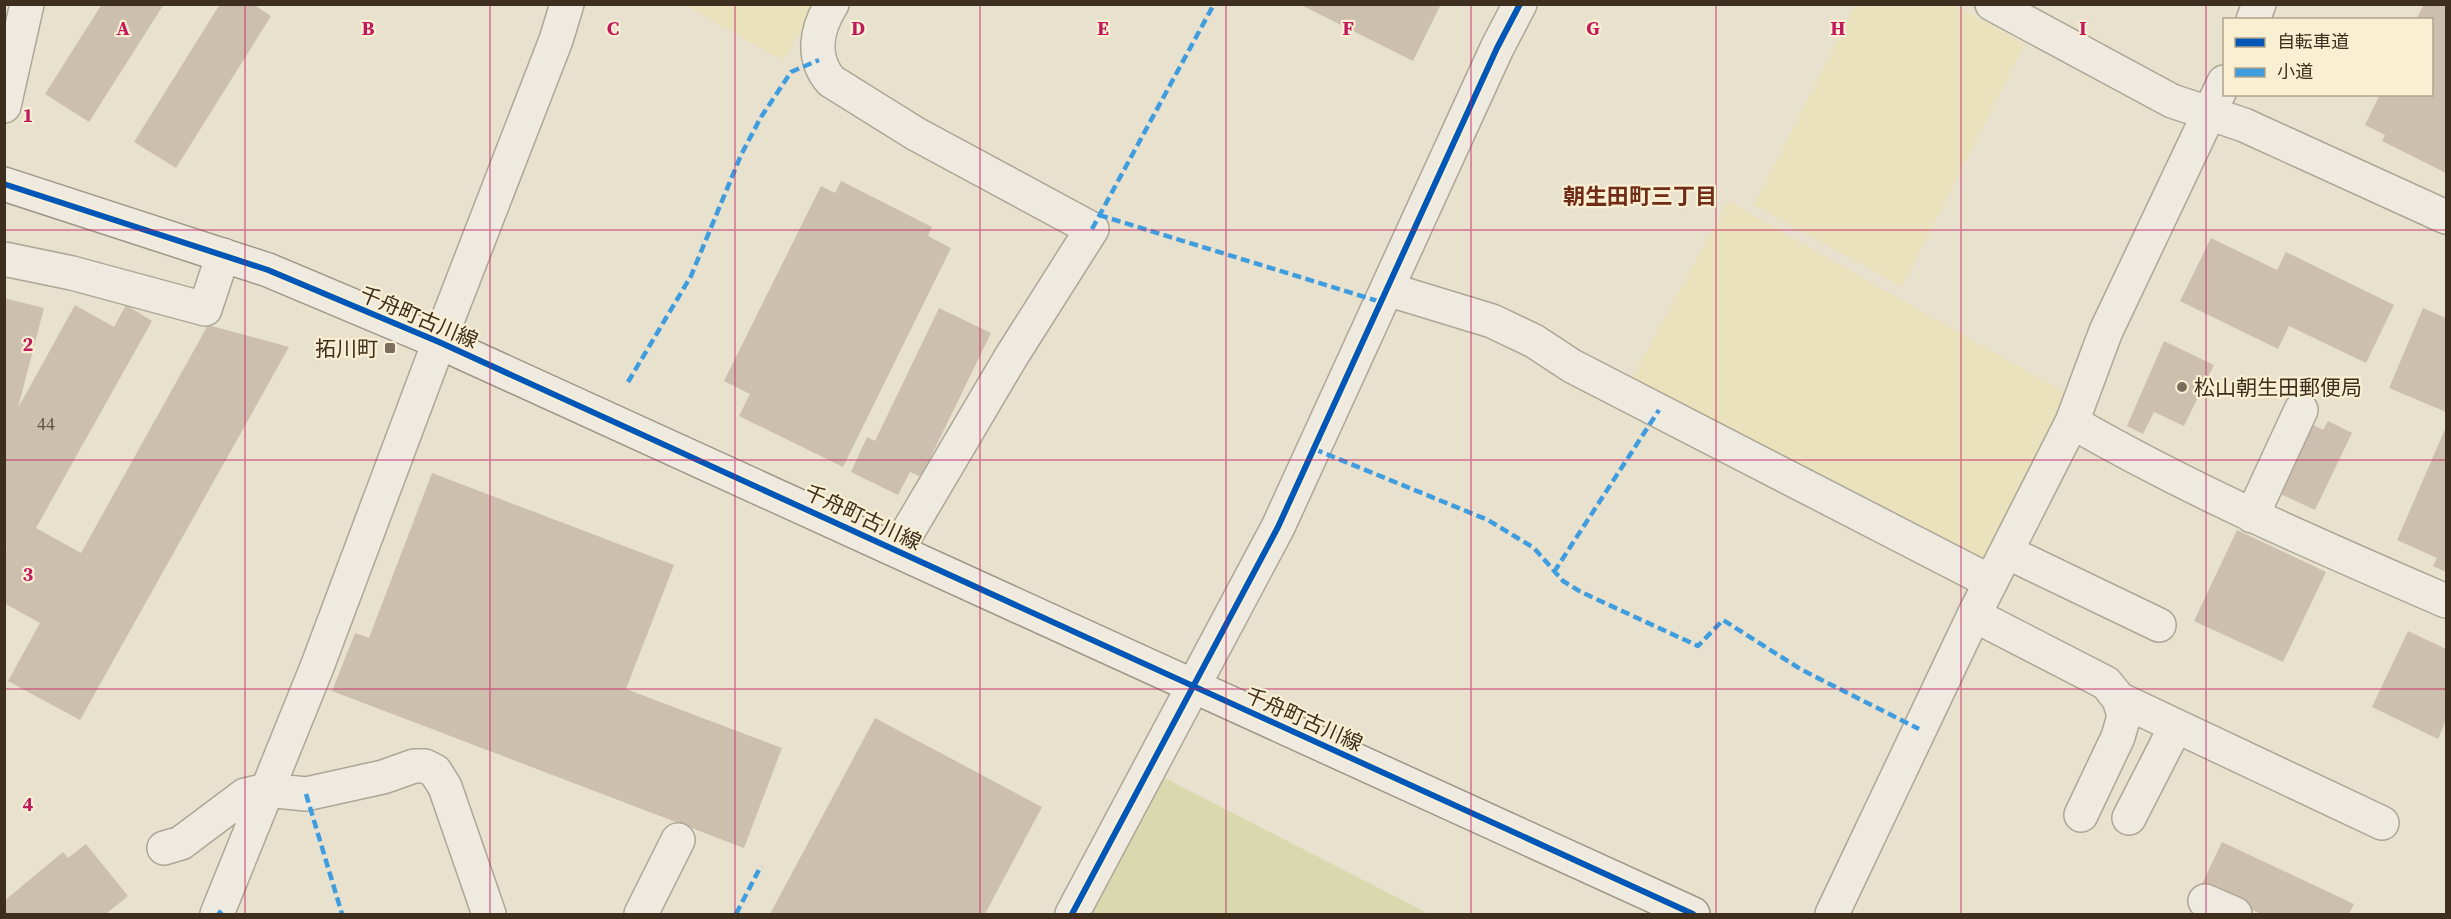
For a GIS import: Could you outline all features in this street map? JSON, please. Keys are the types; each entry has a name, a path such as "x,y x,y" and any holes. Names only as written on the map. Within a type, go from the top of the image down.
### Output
{"street":[{"path":"217,915 317,667 556,40 567,4"},
{"path":"832,4 816,44 820,69 831,81 936,145 1092,229 1011,357 897,550"},
{"path":"1072,915 1278,527 1497,48 1520,4"},
{"path":"1992,4 2172,101 2244,125 2446,217"},
{"path":"4,106 17,20"},
{"path":"1832,915 1974,615 2072,422 2106,331 2223,84"},
{"name":"千舟町古川線","path":"4,184 268,270 439,342 1693,915"},
{"path":"4,259 72,273 205,309 223,255"},
{"path":"1387,289 1492,321 1534,341 1572,366 1991,582"},
{"path":"2252,516 2301,410"},
{"path":"2072,422 2146,465 2252,516 2446,601"},
{"path":"2007,552 2159,625"},
{"path":"1974,615 2106,683 2119,699 2124,716 2118,737 2081,815"},
{"path":"2119,699 2382,823"},
{"path":"2129,818 2176,726"},
{"path":"164,848 180,843 246,795 266,790 306,794 383,777 414,766 425,766 435,771 445,787 489,915"},
{"path":"641,915 678,840"},
{"path":"2205,900 2235,915"}],"shaded area":[{"path":"1856,4 1954,5 2025,44 1902,287 1754,205"},
{"path":"685,5 816,5 783,61"},
{"path":"1728,201 2071,396 1991,554 1975,559 1630,382"}],"green space":[{"path":"1163,777 1429,914 1091,914"}],"building":[{"path":"102,4 164,4 89,122 45,94"},
{"path":"220,4 253,4 271,16 176,168 134,142"},
{"path":"1299,4 1441,4 1413,61"},
{"path":"2424,4 2446,4 2446,173 2382,141 2385,135 2365,125 2379,96 2433,96 2433,18 2417,18"},
{"path":"841,181 932,227 928,236 951,248 843,467 739,416 750,394 724,381 821,186 835,193"},
{"path":"2211,238 2277,270 2286,252 2394,305 2366,363 2289,326 2278,349 2180,301"},
{"path":"4,298 44,308 18,408 75,305 114,327 126,305 152,321 36,528 81,553 208,325 289,347 80,720 8,681 40,623 4,603 4,554 7,550 4,549"},
{"path":"939,308 991,333 921,477 910,472 898,495 851,472 867,437 875,441"},
{"path":"2423,308 2446,318 2446,412 2389,388"},
{"path":"2164,341 2214,365 2184,426 2154,412 2143,434 2127,426"},
{"path":"2328,421 2352,433 2315,510 2274,491 2308,422 2323,430"},
{"path":"2446,427 2446,572 2433,566 2437,558 2397,540"},
{"path":"432,473 674,565 626,689 782,748 744,848 332,691 355,633 369,638"},
{"path":"2237,530 2326,572 2283,662 2194,621"},
{"path":"2408,631 2446,649 2446,720 2438,739 2372,707"},
{"path":"875,718 1042,807 985,914 770,914"},
{"path":"2222,842 2354,904 2349,914 2261,914 2201,886"},
{"path":"86,844 128,896 106,914 4,914 4,901 63,852 68,858"}],"marked path":[{"path":"1092,229 1214,4"},
{"path":"628,382 691,276 741,155 761,117 791,72 819,60"},
{"path":"1099,215 1381,302"},
{"path":"1554,572 1659,410"},
{"path":"1314,449 1488,520 1534,548 1563,581 1581,592 1698,646 1723,620 1802,670 1919,729"},
{"path":"306,794 342,914"},
{"path":"736,914 761,866"},
{"path":"218,911 222,914"}],"cycle path":[{"path":"1072,914 1278,527 1497,48 1520,4"},
{"path":"4,184 268,270 439,342 1693,914"}],"place":[{"name":"拓川町","path":"390,348"},
{"name":"松山朝生田郵便局","path":"2182,387"}],"district":[{"name":"朝生田町三丁目","path":"1640,196"}]}
